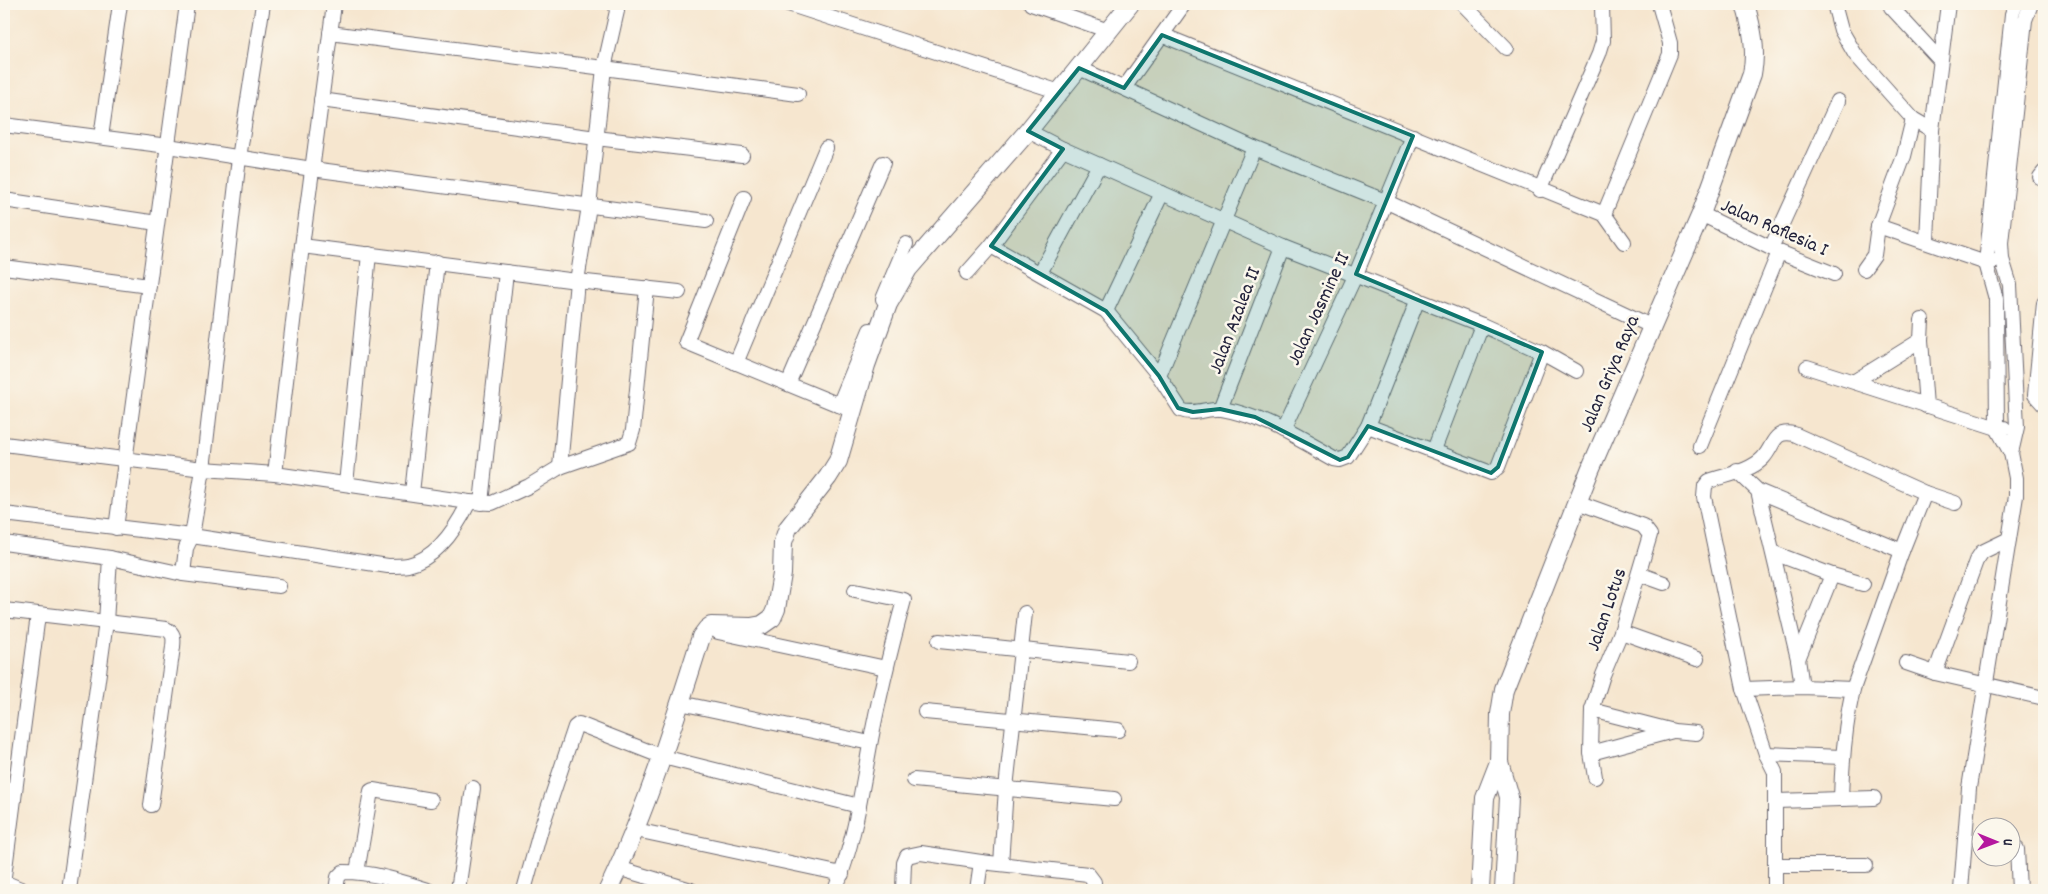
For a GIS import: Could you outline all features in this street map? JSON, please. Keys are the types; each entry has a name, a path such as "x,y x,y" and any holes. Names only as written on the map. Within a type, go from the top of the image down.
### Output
{"street":[{"path":"101,137 120,4"},
{"path":"116,528 187,4"},
{"path":"184,570 203,469 239,158 263,4"},
{"path":"274,474 334,4"},
{"path":"560,466 577,281 604,68 617,11 615,4"},
{"path":"788,4 806,7 1060,92"},
{"path":"846,408 866,365 888,304 908,270 1028,131 1130,4"},
{"path":"1124,88 1184,4"},
{"path":"1463,4 1506,48"},
{"path":"1604,214 1670,54 1670,43 1659,4"},
{"name":"Jalan Griya Raya","path":"1504,890 1509,797 1499,762 1500,714 1504,689 1590,470 1701,214 1752,74 1756,57 1754,39 1745,4"},
{"path":"1834,4 1841,30 1855,54 1913,119 1932,130"},
{"path":"1926,242 1932,130 1939,59 1948,4"},
{"path":"1961,890 1969,788 1987,685 2016,487 2011,453 1996,428 1996,299 1986,264 2012,14 2016,4"},
{"path":"2011,453 2017,427 2010,285 2003,264 2001,243 2025,20 2031,4"},
{"path":"1038,5 1109,31"},
{"path":"1891,5 1939,59"},
{"path":"1540,190 1599,54 1603,41 1602,6"},
{"path":"330,34 798,94"},
{"path":"1162,35 1414,136 1540,190 1604,214 1624,242"},
{"path":"1078,68 1254,148 1385,201 1651,326"},
{"path":"322,100 596,138 742,155"},
{"path":"1700,446 1775,250 1838,102"},
{"path":"1864,269 1874,255 1878,226 1904,156 1913,119"},
{"path":"4,126 168,146 312,169 706,222"},
{"path":"1028,131 1063,149 1283,247 1356,274 1482,325 1542,352 1576,371"},
{"name":"Jalan Jasmine II","path":"1283,431 1356,274 1385,201 1414,136"},
{"path":"736,363 826,148"},
{"path":"1159,376 1254,148"},
{"path":"967,273 991,246 1063,149"},
{"path":"788,384 883,164"},
{"path":"1040,273 1099,165"},
{"path":"1106,311 1162,193"},
{"path":"744,198 686,342 846,408"},
{"path":"4,200 157,223"},
{"name":"Jalan Raflesia I","path":"1701,214 1775,250 1834,274"},
{"path":"1878,226 1986,264 2003,264"},
{"path":"608,890 636,830 663,757 701,637 706,629 719,625 751,627 762,625 772,618 776,609 782,574 785,535 838,461 846,408 906,244"},
{"path":"302,246 679,292"},
{"path":"991,246 1106,311 1159,376 1181,410 1193,412 1220,409 1255,417 1334,459 1340,460 1348,457 1368,426 1418,299"},
{"name":"Jalan Azalea II","path":"1220,409 1283,247"},
{"path":"346,484 369,254"},
{"path":"412,493 437,262"},
{"path":"4,267 149,286"},
{"path":"4,514 116,528 189,542 388,566 406,565 421,560 438,546 475,502 506,272"},
{"path":"4,444 203,469 274,474 492,503 529,486 560,466 629,443 633,430 647,288"},
{"path":"2041,395 2044,303"},
{"path":"1922,320 1921,340 1926,406"},
{"path":"1434,450 1482,325"},
{"path":"1855,381 1921,340"},
{"path":"1368,426 1434,450 1486,473 1494,471 1498,467 1542,352"},
{"path":"1807,367 1996,428 2017,427"},
{"path":"1775,890 1776,772 1766,754 1744,688 1704,497 1705,486 1709,481 1754,465 1764,457 1780,434 1789,433 1925,493 1955,503"},
{"path":"1737,472 1758,491 1902,551"},
{"path":"1758,491 1798,659 1802,687"},
{"path":"1841,798 1842,757 1853,689 1902,551 1925,493"},
{"name":"Jalan Lotus","path":"1579,497 1647,528 1650,538 1621,632 1603,675 1592,710 1591,753 1595,777"},
{"path":"1934,673 1976,561 1982,552 2009,539"},
{"path":"4,543 110,558 279,586"},
{"path":"1774,553 1832,575 1863,584"},
{"path":"69,890 106,622 110,558"},
{"path":"1639,574 1664,583"},
{"path":"1798,659 1832,575"},
{"path":"835,890 842,874 859,806 886,668 904,600 855,590"},
{"path":"4,610 166,628 173,635 174,647 151,805"},
{"path":"1001,864 1006,788 1025,613"},
{"path":"4,876 38,614"},
{"path":"706,629 886,668"},
{"path":"1621,632 1697,659"},
{"path":"939,641 1128,661"},
{"path":"1906,663 1934,673 2044,698"},
{"path":"1744,688 1802,687 1853,689"},
{"path":"680,703 870,743"},
{"path":"1592,710 1674,731 1696,733"},
{"path":"924,712 1118,730"},
{"path":"524,890 541,828 577,725 584,725 663,757 859,806"},
{"path":"1591,753 1674,731"},
{"path":"1766,754 1842,757"},
{"name":"Jalan Griya Raya","path":"1480,890 1485,798 1499,762"},
{"path":"914,780 1114,799"},
{"path":"458,890 473,788"},
{"path":"357,872 373,790 431,800"},
{"path":"1776,800 1874,798"},
{"path":"636,830 842,874"},
{"path":"903,890 904,863 907,856 921,853 1088,874 1094,882 1093,890"},
{"path":"977,890 981,862"},
{"path":"1775,865 1866,866"},
{"path":"2017,866 2019,890"},
{"path":"618,868 691,890"},
{"path":"336,890 338,877 343,872 384,876 428,890"},
{"path":"4,882 24,890"}],"highlighted area":[{"path":"1162,35 1413,136 1356,274 1542,352 1498,467 1491,473 1368,426 1348,457 1340,460 1255,417 1220,409 1193,412 1178,408 1159,376 1106,311 991,246 1063,149 1028,131 1079,68 1124,88"}]}
